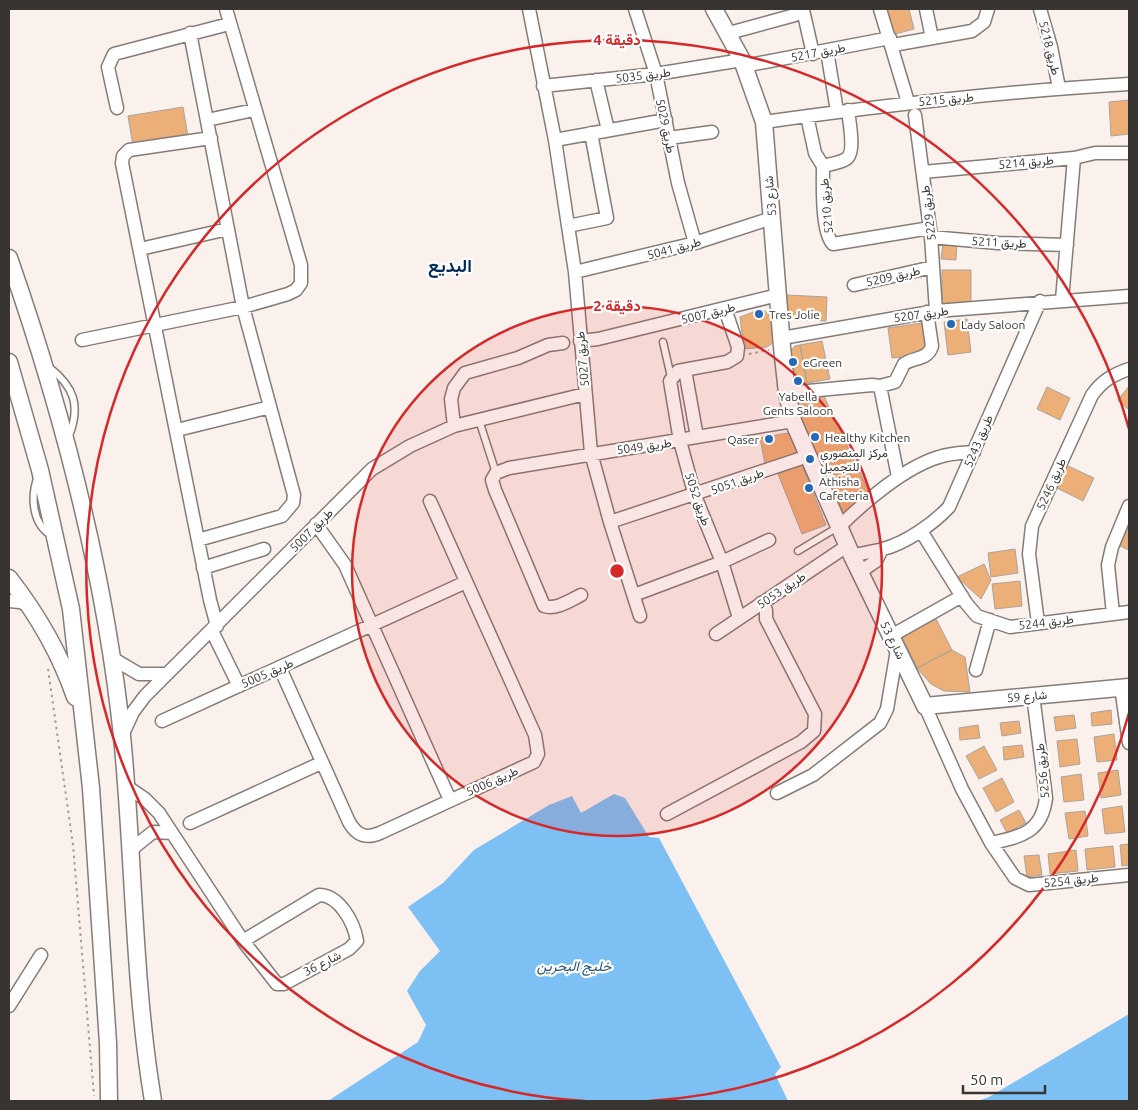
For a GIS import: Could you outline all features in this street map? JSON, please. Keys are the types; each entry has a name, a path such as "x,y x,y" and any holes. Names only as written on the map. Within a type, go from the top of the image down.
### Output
{"street":[{"path":"82,340 244,307 296,290 302,283 303,274 226,9"},
{"name":"طريق 5027","path":"529,9 555,140 575,272 591,453 610,522 640,616"},
{"name":"طريق 5029","path":"635,9 656,74 678,183 695,243"},
{"name":"شارع 53","path":"714,9 729,33 743,63 764,122 782,343 787,393 793,422 849,551 962,789 991,844 1015,878"},
{"path":"729,33 795,15 803,9 813,54"},
{"path":"880,9 892,42 908,102"},
{"path":"926,9 932,38"},
{"name":"طريق 5217","path":"743,63 965,32 979,28 987,16 988,9"},
{"name":"طريق 5218","path":"1040,9 1051,47 1059,88"},
{"path":"116,108 108,67 114,54 229,24"},
{"path":"190,33 244,307 293,486 293,503 282,516 198,540"},
{"path":"807,116 815,153 823,166 846,159 850,155 852,145 827,51"},
{"name":"طريق 5035","path":"543,86 743,63"},
{"path":"596,80 608,130"},
{"name":"طريق 5215","path":"764,122 908,102 1059,88 1129,84"},
{"path":"207,120 254,110"},
{"name":"طريق 5229","path":"880,386 895,382 904,364 927,355 931,351 932,346 933,267 931,233 915,115"},
{"path":"555,140 666,120"},
{"path":"669,138 712,132"},
{"path":"568,226 607,218 591,133"},
{"path":"211,138 129,150 123,156 122,162 177,430 214,628 239,686"},
{"name":"طريق 5214","path":"923,172 1074,158 1095,153 1129,153"},
{"path":"1062,300 1074,158"},
{"name":"طريق 5210","path":"823,166 826,228 828,239 833,244"},
{"name":"طريق 5041","path":"575,272 695,243 772,218"},
{"path":"140,249 228,229"},
{"name":"طريق 5211","path":"833,244 931,233 998,243 1067,245"},
{"path":"9,258 45,363 67,440 90,540 112,658 122,736 132,849 138,969 153,1101"},
{"name":"طريق 5209","path":"854,285 933,267"},
{"name":"طريق 5007","path":"580,341 598,339 778,295"},
{"name":"طريق 5207","path":"782,343 932,312 1040,301 1129,296"},
{"name":"طريق 5243","path":"849,551 882,549 921,531 936,521 949,507 1040,301"},
{"path":"671,377 678,371 727,362 737,356 738,347 724,309"},
{"path":"454,426 451,399 454,388 465,373 518,358 548,345 563,343"},
{"path":"9,362 40,470 57,539 71,609 85,728 108,1043 109,1101"},
{"path":"685,370 697,437"},
{"name":"طريق 5246","path":"1038,623 1029,554 1032,526 1092,395 1100,383 1114,374 1129,370"},
{"name":"طريق 5052","path":"671,377 680,441 695,496 722,562 739,618"},
{"path":"787,393 872,385 880,386 898,477"},
{"name":"طريق 5007","path":"122,736 138,703 372,469 410,446 454,426 585,394"},
{"path":"177,430 270,407"},
{"name":"طريق 5049","path":"496,473 509,468 591,453 680,441 793,422"},
{"path":"839,527 898,477 932,459 974,452"},
{"name":"طريق 5051","path":"610,522 695,496 808,456"},
{"path":"496,473 492,480 495,490 544,606 550,608 581,596"},
{"name":"طريق 5006","path":"280,668 321,763 354,831 362,836 371,837 534,762 538,754 534,735 430,501"},
{"path":"1113,614 1108,565 1112,547 1129,506"},
{"path":"316,524 342,558 450,800"},
{"name":"طريق 5244","path":"921,531 962,596 977,616 1010,627 1129,612"},
{"path":"634,595 722,562 769,540"},
{"path":"204,568 264,549"},
{"name":"طريق 5243","path":"860,572 876,561 882,549"},
{"name":"طريق 5053","path":"716,634 758,605 849,551"},
{"path":"9,578 30,606 53,644 70,684 85,728"},
{"name":"طريق 5005","path":"162,721 466,582"},
{"path":"777,793 813,775 880,723 886,709 894,643 962,596"},
{"path":"9,601 20,602 30,606"},
{"path":"667,814 801,742 814,731 815,714 766,617 766,610 758,605"},
{"path":"976,670 990,620"},
{"path":"112,658 139,674 167,674"},
{"path":"1125,687 1129,742"},
{"name":"شارع 59","path":"924,706 1125,687"},
{"name":"طريق 5256","path":"991,844 1016,838 1036,825 1044,814 1046,798 1033,695"},
{"path":"190,823 321,763"},
{"name":"شارع 36","path":"126,786 153,806 243,941 277,984 284,984 349,949 357,941 347,916 334,898 327,895 319,895 243,941"},
{"path":"132,849 153,832 172,833"},
{"name":"طريق 5254","path":"1015,878 1029,884 1129,875"},
{"path":"9,1006 14,987 41,955"},
{"path":"108,1043 118,1101"}],"lane":[{"path":"663,342 671,377"},
{"path":"479,420 496,473"},
{"path":"798,551 839,527"}],"path":[{"path":"737,356 782,343"},
{"path":"47,660 73,845 95,1101"}],"water":[{"name":"خليج البحرين","path":"614,794 625,798 649,837 659,838 781,1067 775,1074 788,1101 328,1101 418,1042 426,1025 407,991 420,971 440,951 408,907 443,883 474,850 549,805 572,796 581,813"},
{"path":"1129,1014 1129,1101 978,1101 989,1097"}],"building":[{"path":"884,9 909,9 914,29 891,35"},
{"path":"1129,100 1129,134 1111,136 1109,102"},
{"path":"183,107 188,137 133,146 128,116"},
{"path":"943,243 957,244 956,260 941,259"},
{"path":"942,270 971,270 971,303 942,304"},
{"path":"787,295 827,297 826,321 786,319"},
{"path":"756,311 765,311 771,316 774,342 767,347 744,349 740,317"},
{"path":"967,319 971,352 948,355 944,322"},
{"path":"922,323 926,354 892,358 888,328"},
{"path":"822,341 830,379 807,383 800,345"},
{"path":"800,345 807,383 796,385 790,352 795,346"},
{"path":"1129,386 1129,410 1118,400"},
{"path":"1047,387 1070,398 1060,420 1037,409"},
{"path":"823,394 871,496 845,518 801,418 797,398"},
{"path":"787,433 794,438 798,456 765,464 760,438"},
{"path":"802,465 826,525 802,534 778,474"},
{"path":"1066,465 1094,478 1083,501 1055,487"},
{"path":"1129,525 1129,550 1120,546"},
{"path":"1015,549 1018,573 991,577 988,553"},
{"path":"984,564 991,580 981,599 957,577"},
{"path":"1020,581 1022,606 995,609 992,584"},
{"path":"936,619 952,650 917,668 902,637"},
{"path":"952,650 965,657 970,692 944,691 931,684 917,668"},
{"path":"1111,710 1112,724 1092,726 1091,713"},
{"path":"1074,715 1076,728 1056,731 1054,717"},
{"path":"1019,721 1021,733 1002,736 1000,723"},
{"path":"978,725 980,738 960,740 959,728"},
{"path":"1114,734 1117,760 1097,762 1094,737"},
{"path":"1077,739 1080,764 1060,767 1057,741"},
{"path":"1022,745 1024,757 1004,760 1003,747"},
{"path":"984,746 997,770 979,779 966,756"},
{"path":"1118,770 1121,795 1101,798 1098,773"},
{"path":"1081,774 1084,800 1064,802 1061,777"},
{"path":"1002,778 1014,802 996,812 983,788"},
{"path":"1122,806 1125,832 1105,834 1102,809"},
{"path":"1019,810 1026,823 1007,833 1000,820"},
{"path":"1085,811 1088,836 1069,839 1065,813"},
{"path":"1129,844 1129,865 1122,866 1120,845"},
{"path":"1113,846 1115,867 1087,870 1085,849"},
{"path":"1076,850 1078,871 1050,874 1048,854"},
{"path":"1039,855 1042,875 1027,877 1024,856"}],"place":[{"name":"Tres Jolie","path":"759,314"},
{"name":"Lady Saloon","path":"951,324"},
{"name":"eGreen","path":"793,362"},
{"name":"Yabella Gents Saloon","path":"798,381"},
{"name":"Healthy Kitchen","path":"815,437"},
{"name":"Qaser","path":"769,439"},
{"name":"مركز المنصوري للتجميل","path":"810,459"},
{"name":"Athisha Cafeteria","path":"809,488"}],"district":[{"name":"البديع","path":"450,265"}]}
